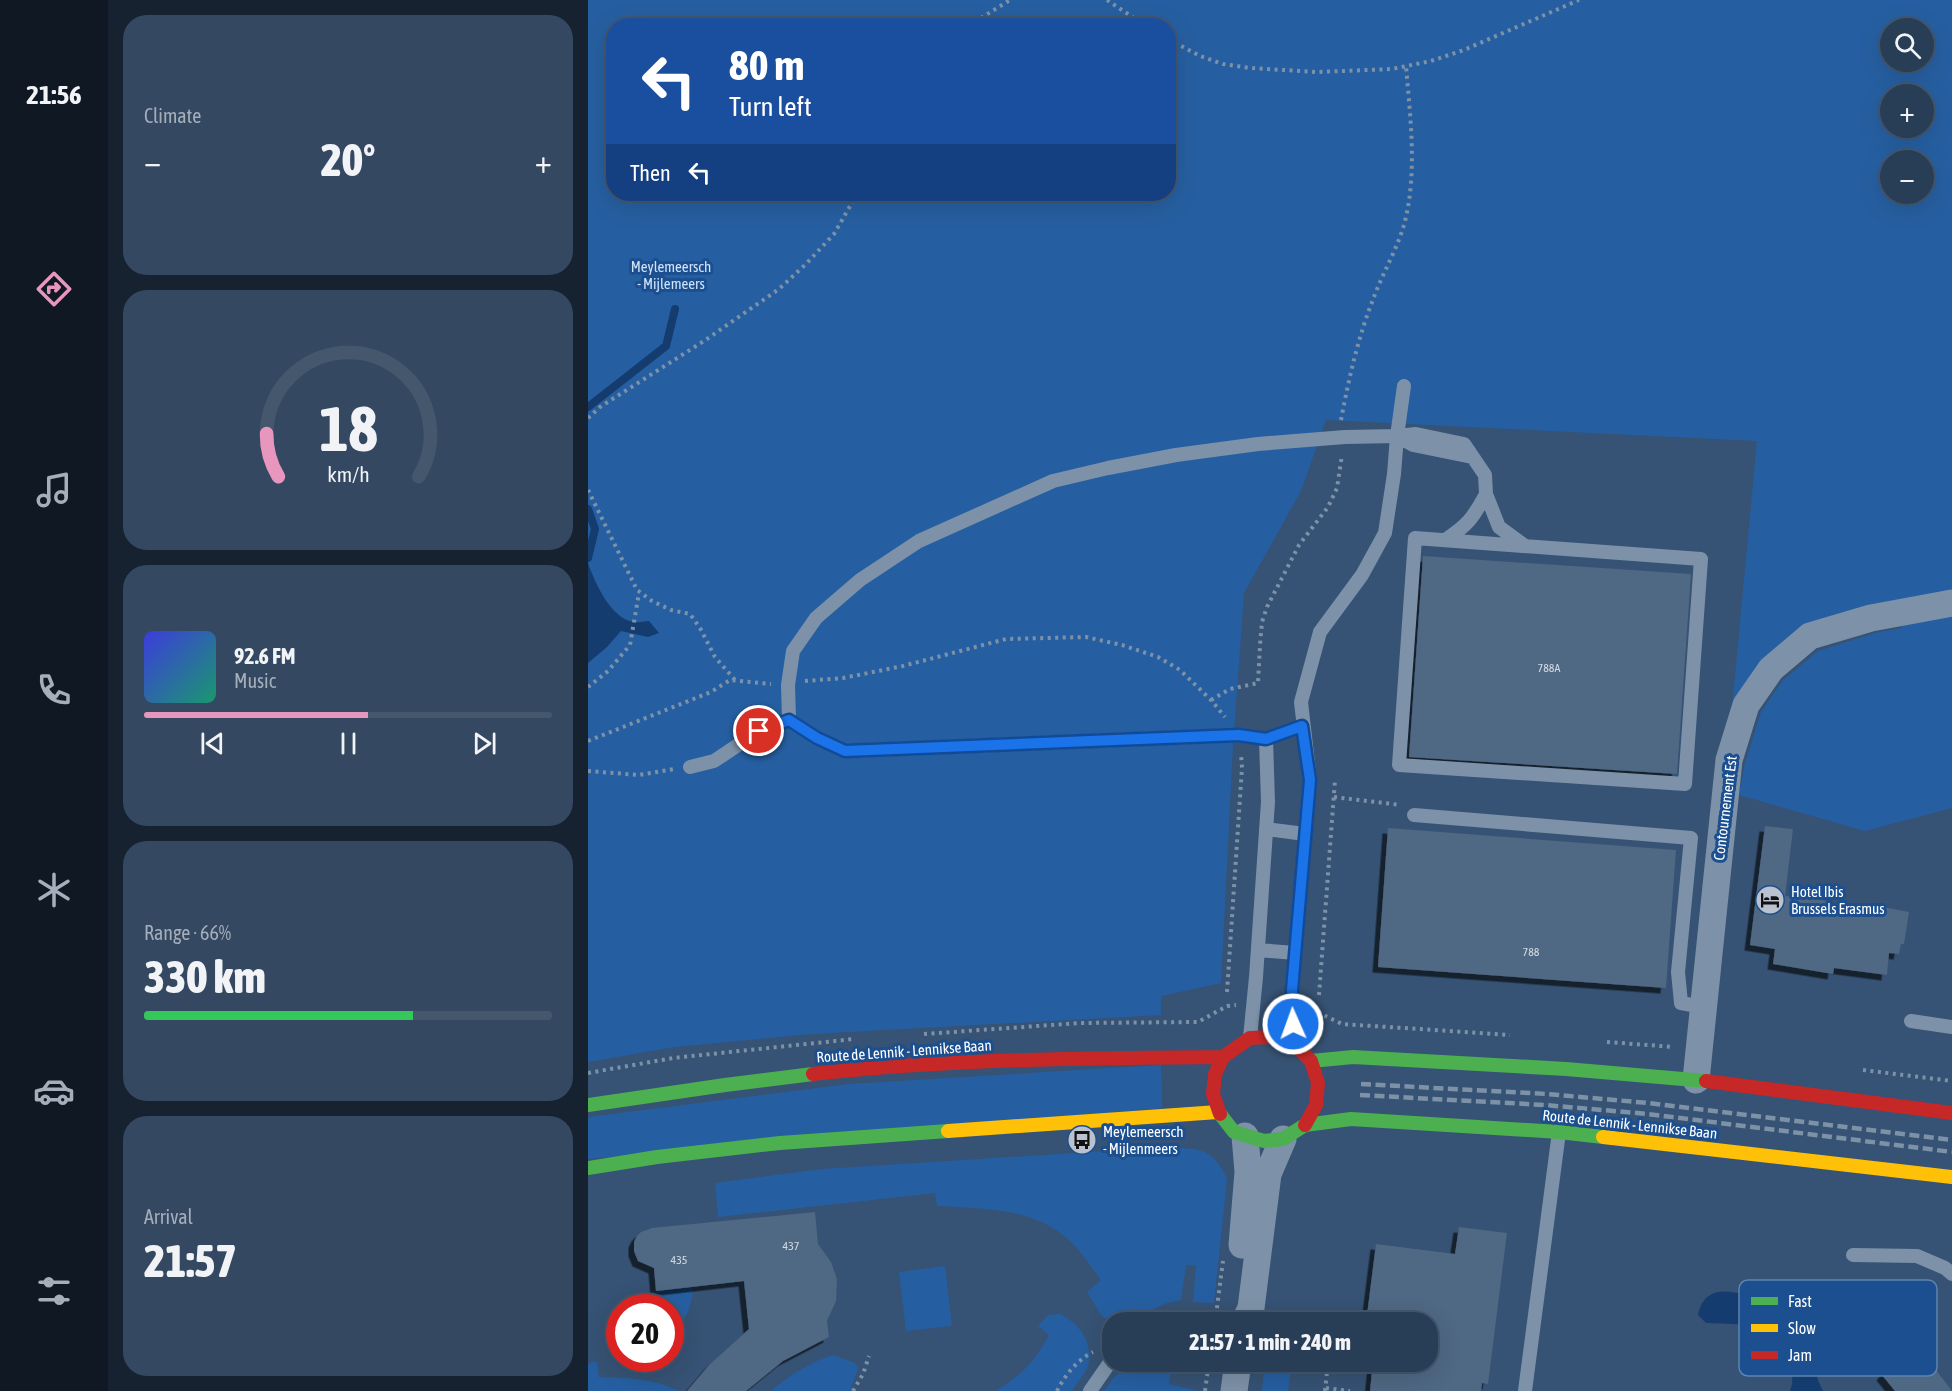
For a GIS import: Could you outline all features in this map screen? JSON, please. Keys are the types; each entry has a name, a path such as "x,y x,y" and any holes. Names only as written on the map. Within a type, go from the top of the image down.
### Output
{"main road":[{"path":"1245,1136 1234,1131 1218,1112 1213,1094 1215,1074 1223,1057 1250,1038 1273,1037 1294,1044 1311,1062 1318,1083 1316,1105 1294,1132"},
{"name":"Route de Lennik - Lennikse Baan","path":"588,1105 678,1090 814,1073 955,1063 1223,1057"},
{"path":"1311,1062 1353,1057 1566,1069 1695,1080 1952,1113"},
{"path":"588,1168 657,1157 780,1143 1218,1112"},
{"name":"Route de Lennik - Lennikse Baan","path":"1245,1136 1264,1141 1351,1119 1559,1132 1952,1177"}],"street":[{"name":"Contournement Est","path":"1695,1080 1729,760 1746,705 1771,669 1810,636 1871,618 1952,603"},
{"path":"1249,1312 1268,1173 1294,1132"},
{"path":"1239,1312 1237,1306 1248,1172 1245,1136"},
{"path":"1234,1391 1237,1372"}],"lane":[{"path":"1294,1044 1292,990 1310,780 1301,702 1320,632 1362,575 1385,533 1404,386"},
{"path":"789,720 788,685 793,651 816,618 860,580 919,541 1053,481 1176,455 1258,444 1416,434 1464,444 1485,475 1486,494 1499,527 1525,546"},
{"path":"1445,540 1462,529 1473,518 1486,494"},
{"path":"1415,538 1525,546 1701,559 1685,784 1399,765 1415,538"},
{"path":"789,720 817,738 845,751 1239,735 1266,739 1302,726"},
{"path":"690,767 714,762 759,731 789,720"},
{"path":"1250,1038 1266,829 1268,770 1266,739"},
{"path":"1414,815 1691,838 1678,972 1681,1003 1703,1006"},
{"path":"1266,829 1305,834"},
{"path":"1258,950 1295,953"},
{"path":"1911,1021 1952,1028"},
{"path":"1525,1391 1559,1132"},
{"path":"1853,1255 1917,1256 1945,1268 1952,1274"},
{"path":"1090,1391 1103,1372"}],"path":[{"path":"981,18 1010,0"},
{"path":"1107,0 1134,18"},
{"path":"1176,43 1200,56 1250,68 1317,72 1392,69 1431,62 1464,50 1579,0"},
{"path":"1211,700 1230,689 1258,683 1261,634 1267,608 1299,545 1319,520 1337,488 1341,437 1352,366 1361,332 1406,218 1410,193 1411,152 1406,66"},
{"path":"588,418 600,406 704,342 779,289 834,234 853,201"},
{"path":"588,490 639,593 671,610 690,614 715,657 735,681"},
{"path":"588,685 608,671 630,645 639,593"},
{"path":"588,771 639,775 690,767"},
{"path":"1319,995 1335,780"},
{"path":"1334,798 1413,806 1414,815"},
{"path":"1057,1391 1072,1368 1084,1356 1094,1352"},
{"path":"853,1391 863,1374 869,1356"},
{"path":"1205,1391 1208,1372"},
{"path":"1327,1372 1326,1389 1350,1391"}],"green space":[{"name":"Meylemeersch - Mijlemeers","path":"588,0 1952,0 1952,808 1865,831 1739,795 1745,763 1761,712 1783,680 1818,651 1875,633 1902,628 1905,601 1870,606 1732,708 1757,441 1326,420 1301,491 1244,593 1233,746 1221,983 1161,996 1161,1015 812,1034 675,1047 588,1062"},
{"path":"1161,1065 1162,1108 588,1159 588,1117 849,1084"},
{"path":"1153,1148 1198,1150 1214,1158 1227,1179 1214,1303 1193,1302 1196,1266 1186,1265 1181,1300 1167,1303 1148,1312 1102,1312 1102,1316 1087,1292 1101,1280 1073,1244 1055,1229 1040,1221 1006,1212 937,1206 935,1193 718,1217 715,1183 822,1169"},
{"path":"945,1266 952,1326 906,1331 899,1272"},
{"path":"693,1287 688,1312 684,1318 684,1294 653,1294 656,1291"},
{"path":"1060,1314 1079,1328 1089,1349 1088,1366 1072,1391 996,1391 1020,1373 1038,1353 1049,1335 1038,1326 1048,1315"},
{"path":"833,1355 855,1363 858,1368 851,1388 854,1391 771,1391 800,1370"},
{"path":"597,1362 599,1377 650,1381 678,1391 588,1391 588,1364"},
{"path":"1120,1372 1171,1372 1169,1384 1198,1391 1104,1391"},
{"path":"1264,1372 1291,1372 1288,1391 1262,1391"}],"shaded area":[{"path":"588,563 605,599 618,614 634,622 649,621 659,633 648,637 621,631 588,663"},
{"path":"1739,1293 1739,1325 1706,1323 1698,1315 1703,1302 1710,1295"},
{"path":"1792,1376 1817,1376 1823,1391 1790,1391"}],"building":[{"path":"1423,556 1691,574 1677,774 1409,757"},
{"name":"Hotel Ibis Brussels Erasmus","path":"1765,826 1793,829 1785,896 1829,901 1828,904 1883,911 1883,907 1909,912 1904,944 1901,944 1899,954 1889,953 1887,975 1834,968 1833,974 1773,964 1775,949 1750,945"},
{"path":"1388,828 1676,850 1666,988 1378,967"},
{"path":"815,1212 818,1244 831,1262 837,1279 836,1301 827,1321 829,1337 783,1361 746,1391 687,1391 710,1364 749,1329 744,1281 656,1291 654,1268 638,1261 634,1251 637,1236 652,1228"},
{"path":"1459,1227 1507,1233 1488,1384 1482,1383 1481,1391 1370,1391 1372,1372 1438,1372 1438,1312 1367,1312 1376,1244 1455,1254"},
{"path":"1937,1371 1952,1391 1895,1391 1883,1376 1937,1376"}],"waterway":[{"path":"588,407 666,346 675,309"},
{"path":"588,509 595,529 588,558"}],"railway":[{"path":"1361,1084 1547,1094 1648,1103 1952,1140"},
{"path":"1360,1095 1545,1105 1648,1114 1952,1152"}],"traffic: fast":[{"path":"1311,1061 1353,1057 1566,1069 1706,1081"},
{"path":"588,1105 813,1074"},
{"path":"1220,1114 1234,1132 1264,1141 1283,1139 1305,1125 1351,1119 1559,1132 1603,1137"},
{"path":"588,1168 657,1157 780,1143 948,1131"}],"traffic: slow":[{"path":"948,1131 1218,1112"},
{"path":"1603,1137 1952,1177"}],"traffic: jam":[{"path":"1220,1114 1213,1094 1215,1074 1223,1057 1250,1038 1273,1037 1294,1044 1311,1061 1318,1083 1316,1105 1305,1125"},
{"path":"813,1074 966,1062 1223,1057"},
{"path":"1706,1081 1952,1113"}],"place":[{"name":"Hotel Ibis Brussels Erasmus","path":"1770,900"},
{"name":"Meylemeersch - Mijlenmeers","path":"1082,1140"}],"route":[{"path":"759,731 789,720 817,738 845,751 1239,735 1266,739 1302,726 1310,780 1292,990 1293,1024"}]}
